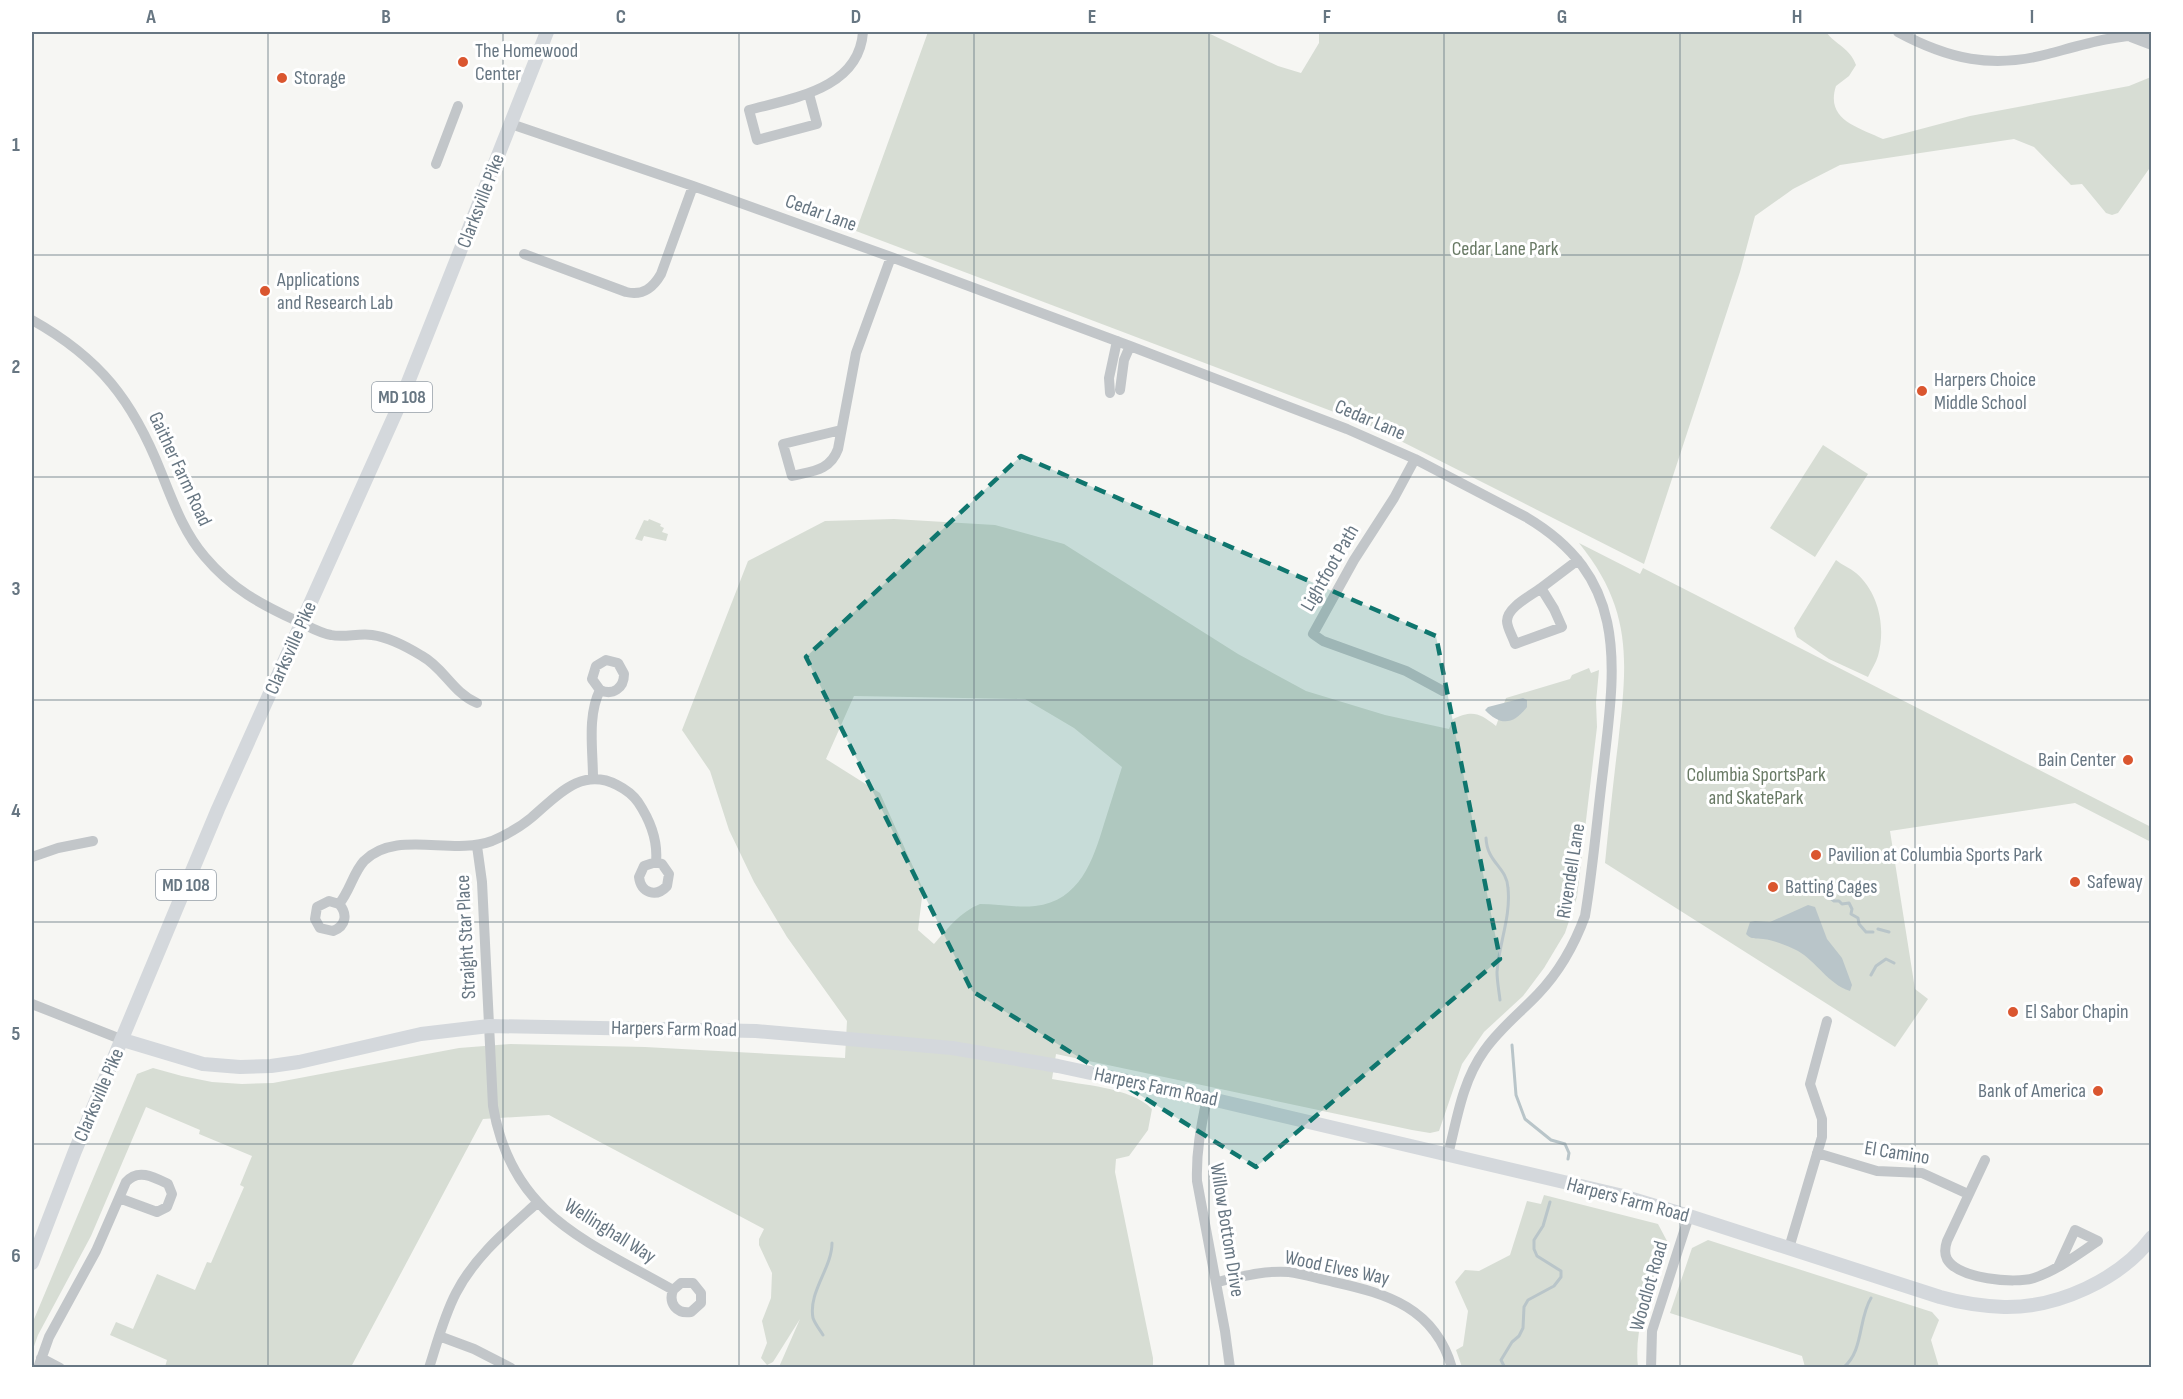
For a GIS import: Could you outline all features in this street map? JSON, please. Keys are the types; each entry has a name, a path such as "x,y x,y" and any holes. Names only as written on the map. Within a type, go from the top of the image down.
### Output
{"main road":[{"name":"Clarksville Pike","path":"32,1263 75,1151 214,819 397,410 547,32"},
{"name":"Harpers Farm Road","path":"123,1040 203,1064 271,1066 333,1055 421,1034 489,1026 744,1031 952,1048 1020,1059 1207,1098 1619,1195 1961,1303 2006,1307 2041,1303 2067,1296 2091,1285 2129,1260 2151,1238"}],"street":[{"path":"809,94 817,124 757,140 749,110 809,94 829,85 851,65 859,52 863,32"},
{"path":"1898,32 1951,55 1987,61 2017,60 2104,39 2151,35"},
{"path":"2131,37 2151,45"},
{"path":"436,164 458,106"},
{"name":"Cedar Lane","path":"511,124 891,257 1347,429 1415,459 1543,527 1578,560"},
{"path":"524,254 626,292 635,294 645,291 655,285 661,274 693,186"},
{"path":"841,430 783,444 792,476 823,468 831,463 838,450 856,353 891,257"},
{"name":"Gaither Farm Road","path":"32,321 50,330 82,354 107,378 122,397 136,416 147,439 176,511 203,556 235,587 251,599 331,635 381,637 422,656 462,695 477,703"},
{"path":"1117,341 1109,378 1115,392 1130,346"},
{"name":"Lightfoot Path","path":"1415,459 1394,498 1354,560 1313,634 1323,641 1406,671 1443,691"},
{"path":"1541,588 1562,627 1515,644 1507,623 1508,617 1514,609 1541,588 1578,560"},
{"name":"Rivendell Lane","path":"1448,1155 1464,1090 1476,1063 1494,1038 1537,995 1564,962 1573,947 1585,916 1611,700 1612,655 1605,610 1594,585 1578,560"},
{"path":"593,778 592,714 600,690"},
{"path":"339,904 347,894 358,869 373,854 385,848 399,845 477,846 507,835 572,784 593,778 615,783 639,803 656,838 656,862"},
{"path":"32,857 58,848 93,841"},
{"name":"Straight Star Place","path":"477,846 482,882 489,1026"},
{"path":"32,1004 123,1040"},
{"path":"1789,1248 1824,1128 1810,1084 1827,1022"},
{"name":"Wellinghall Way","path":"489,1026 496,1125 514,1173 537,1203 552,1217 574,1233 673,1290"},
{"name":"Willow Bottom Drive","path":"1207,1098 1196,1161 1197,1181 1217,1282 1230,1368"},
{"name":"El Camino","path":"1817,1154 1877,1171 1922,1173 1968,1194"},
{"path":"1985,1160 1947,1241 1945,1249 1947,1258 1952,1265 1969,1274 2016,1281 2033,1278 2058,1268"},
{"path":"60,1368 39,1363 57,1321 96,1251 119,1198 126,1182 130,1176 142,1173 168,1185 172,1194 168,1207 157,1212 119,1198"},
{"path":"429,1368 456,1293 477,1261 537,1203"},
{"name":"Woodlot Road","path":"1651,1368 1652,1331 1689,1216"},
{"name":"Wood Elves Way","path":"1217,1282 1254,1274 1289,1272 1382,1293 1408,1306 1428,1323 1443,1347 1452,1368"},
{"path":"439,1336 474,1349 511,1368"}],"highlighted area":[{"path":"1021,456 1436,636 1500,959 1256,1167 972,991 806,657"}],"green space":[{"name":"Cedar Lane Park","path":"928,32 1206,32 1278,66 1301,73 1319,43 1319,32 1826,32 1850,54 1856,65 1849,76 1836,86 1834,98 1839,115 1854,126 1883,139 1970,116 2129,86 2151,77 2151,163 2118,213 2112,215 2106,213 2082,184 2071,185 2034,147 2014,139 1840,165 1793,189 1755,216 1740,272 1644,564 1371,426 856,231"},
{"path":"1823,445 1868,474 1815,557 1770,528"},
{"path":"649,519 661,524 660,526 664,528 662,532 668,534 666,541 644,536 642,541 635,539 644,520"},
{"path":"894,519 995,525 1064,544 1238,654 1306,691 1385,715 1449,729 1453,719 1466,714 1476,714 1496,726 1506,698 1570,679 1572,675 1589,668 1591,673 1599,670 1596,702 1597,727 1577,897 1565,933 1544,968 1523,996 1484,1032 1462,1064 1439,1131 1430,1133 1412,1130 1056,1054 1052,1079 1119,1091 1143,1102 1152,1109 1148,1130 1129,1156 1116,1159 1115,1172 1153,1367 779,1367 800,1319 773,1362 767,1365 761,1358 767,1343 762,1321 771,1298 772,1273 759,1245 764,1229 549,1115 483,1119 351,1367 165,1367 167,1360 110,1335 116,1322 133,1329 157,1274 195,1290 207,1262 211,1263 244,1187 240,1185 252,1156 199,1134 200,1130 146,1107 91,1236 38,1335 32,1352 32,1324 137,1074 153,1068 212,1082 273,1083 459,1048 510,1044 645,1047 845,1058 847,1021 787,937 754,882 729,830 710,771 682,730 748,561 825,521","holes":["854,696 1025,699 1074,728 1122,767 1095,851 1082,877 1063,896 1050,903 1035,906 980,904 960,916 934,944 918,930 923,889 880,793 826,759"]},
{"name":"Columbia SportsPark and SkatePark","path":"1579,543 1640,574 1643,568 2151,827 2151,842 2075,803 1890,831 1915,989 1928,999 1895,1047 1605,863 1621,715 1624,663 1618,615 1610,592 1597,568"},
{"path":"1836,560 1854,571 1864,581 1879,611 1880,645 1877,659 1868,677 1829,659 1797,637 1794,628"},
{"path":"1544,1195 1658,1224 1667,1241 1642,1319 1637,1351 1638,1367 1462,1367 1456,1350 1463,1346 1468,1311 1455,1282 1465,1270 1479,1271 1510,1255 1527,1201 1541,1204"},
{"path":"1708,1240 1932,1312 1939,1320 1931,1340 1939,1367 1805,1367 1802,1356 1670,1313 1692,1248"}],"shaded area":[{"path":"1523,698 1527,700 1527,707 1512,720 1496,719 1485,710 1488,707"},
{"path":"1808,905 1815,907 1827,939 1842,958 1852,985 1850,991 1835,983 1798,951 1772,941 1752,938 1746,934 1750,922 1770,922"}],"waterway":[{"path":"1486,838 1490,853 1504,875 1508,888 1508,909 1497,972 1500,1000"},
{"path":"1829,897 1842,904 1849,903 1852,909 1851,914 1858,918 1859,924 1866,932 1873,932"},
{"path":"1878,929 1889,932"},
{"path":"1871,975 1876,966 1886,959 1894,963"},
{"path":"1512,1045 1516,1095 1525,1119 1551,1140 1565,1144 1569,1153 1568,1159"},
{"path":"1505,1368 1501,1360 1523,1328 1524,1307 1528,1300 1554,1286 1561,1277 1561,1271 1537,1256 1534,1249 1534,1240 1543,1226 1550,1202"},
{"path":"823,1335 813,1318 812,1308 832,1243"},
{"path":"1843,1368 1850,1361 1858,1344 1864,1315 1871,1298"}],"place":[{"name":"The Homewood Center","path":"463,62"},
{"name":"Storage","path":"282,78"},
{"name":"Applications and Research Lab","path":"265,291"},
{"name":"Harpers Choice Middle School","path":"1922,391"},
{"name":"Bain Center","path":"2128,760"},
{"name":"Pavilion at Columbia Sports Park","path":"1816,855"},
{"name":"Safeway","path":"2075,882"},
{"name":"Batting Cages","path":"1773,887"},
{"name":"El Sabor Chapin","path":"2013,1012"},
{"name":"Bank of America","path":"2098,1091"}]}
